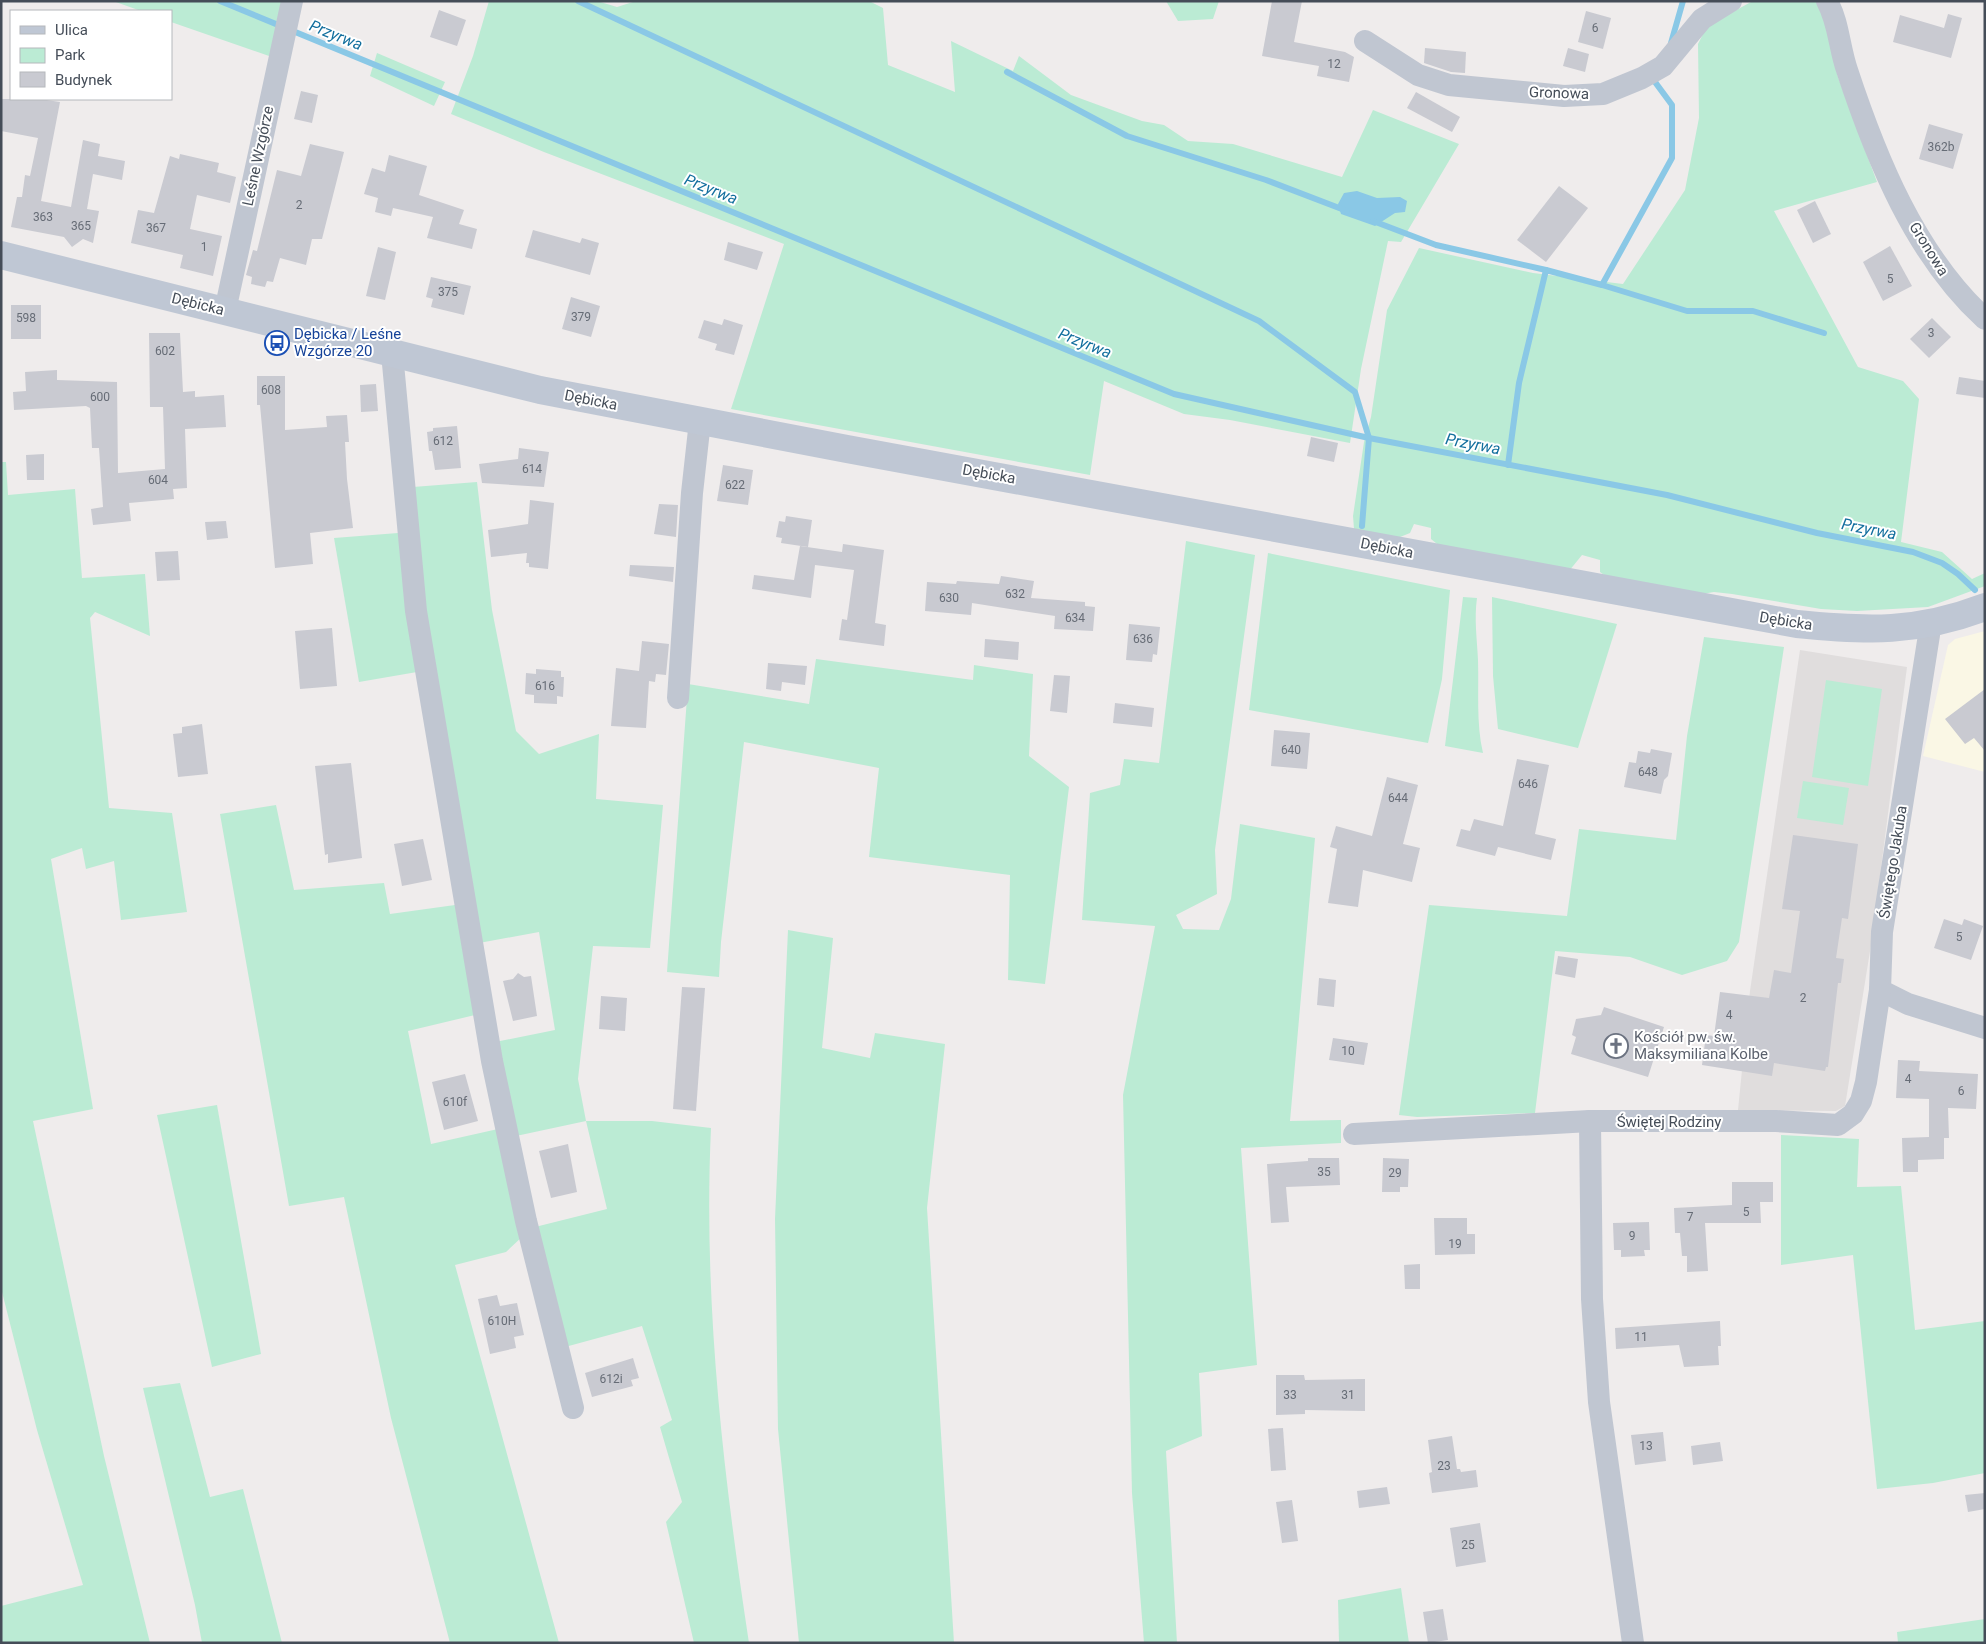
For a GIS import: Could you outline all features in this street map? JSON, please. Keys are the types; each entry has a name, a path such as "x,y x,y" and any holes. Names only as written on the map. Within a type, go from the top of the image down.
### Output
{"street":[{"name":"Gronowa","path":"1365,41 1418,75 1449,85 1564,96 1603,94 1642,78 1663,66 1702,19 1731,1"},
{"name":"Gronowa","path":"1827,1 1834,14 1846,68 1884,169 1943,275 1985,319"},
{"name":"Leśne Wzgórze","path":"224,311 290,10"},
{"name":"Dębicka","path":"1,255 532,389 1796,624 1878,630 1925,625 1985,607"},
{"path":"392,353 416,611 492,1061 526,1221 573,1408"},
{"path":"678,698 692,493 700,421"},
{"name":"Świętego Jakuba","path":"1880,990 1882,932 1929,636 1925,625"},
{"path":"1880,990 1908,1004 1985,1028"},
{"name":"Świętej Rodziny","path":"1354,1134 1590,1121 1776,1121 1838,1125 1853,1114 1861,1101 1866,1082 1880,990"},
{"path":"1590,1121 1592,1299 1599,1402 1633,1643"}],"shaded area":[{"path":"1985,631 1985,772 1923,756 1948,645 1955,639"},
{"path":"1800,650 1907,667 1871,945 1845,1106 1836,1111 1738,1110 1750,991"}],"green space":[{"path":"113,1 283,1 272,57 172,22 172,10 138,10"},
{"path":"489,1 597,1 617,7 636,1 869,1 883,8 888,65 955,92 951,41 1013,71 1019,56 1071,95 1142,121 1164,125 1188,141 1233,144 1342,177 1373,110 1459,144 1401,242 1388,241 1361,369 1350,443 1230,420 1184,414 1104,381 1090,475 731,409 784,244 544,152 451,114 473,56"},
{"path":"1166,1 1219,1 1213,19 1178,21"},
{"path":"1813,1 1820,3 1838,77 1877,182 1774,211 1858,367 1903,381 1919,399 1901,542 1942,552 1972,579 1985,573 1985,586 1928,607 1857,611 1821,609 1732,594 1714,592 1696,595 1607,577 1600,572 1600,560 1582,555 1569,571 1442,548 1431,539 1431,528 1414,524 1410,533 1395,539 1354,529 1353,516 1364,442 1371,417 1387,310 1419,248 1533,273 1623,284 1685,190 1699,118 1698,44 1707,26 1751,2"},
{"path":"377,53 445,82 434,106 370,76"},
{"path":"1,462 6,462 8,495 75,489 82,578 145,574 150,636 95,612 90,618 109,808 172,813 187,912 121,920 114,861 86,869 82,848 51,859 93,1109 33,1121 104,1456 150,1643 1,1643 1,1606 83,1585 37,1430 1,1288"},
{"path":"477,482 492,610 516,731 539,754 599,734 596,799 663,805 650,948 593,946 578,1079 586,1121 516,1136 495,1042 555,1030 539,932 479,943 426,624 413,487"},
{"path":"398,533 417,672 359,682 334,538"},
{"path":"1186,541 1255,555 1215,850 1217,894 1176,915 1183,929 1219,930 1231,899 1240,824 1315,838 1290,1121 1341,1120 1341,1143 1241,1148 1257,1365 1199,1373 1202,1436 1166,1451 1177,1643 1144,1643 1132,1493 1123,1095 1155,926 1082,920 1090,793 1120,785 1124,759 1159,763"},
{"path":"1268,553 1450,590 1442,679 1428,743 1249,710"},
{"path":"1463,597 1477,598 1479,719 1483,753 1445,746"},
{"path":"1492,597 1617,624 1578,748 1498,729 1493,676"},
{"path":"1704,637 1784,647 1739,942 1727,961 1682,975 1630,957 1555,951 1535,1113 1417,1117 1399,1115 1429,905 1567,916 1579,829 1676,840 1687,736"},
{"path":"816,659 973,680 974,665 1033,674 1029,756 1069,787 1045,984 1008,980 1010,875 869,857 879,768 744,742 721,942 719,977 667,972 688,684 809,704"},
{"path":"1826,680 1882,689 1868,786 1812,777"},
{"path":"1803,781 1849,788 1843,825 1797,818"},
{"path":"276,805 294,890 384,883 390,914 455,905 475,1015 408,1031 431,1144 498,1129 523,1236 506,1252 455,1265 559,1643 450,1643 391,1418 344,1197 289,1206 220,814"},
{"path":"788,930 833,938 822,1048 870,1058 875,1033 945,1044 927,1208 954,1643 799,1643 778,1429 775,1219"},
{"path":"217,1105 261,1354 212,1367 157,1115"},
{"path":"586,1121 652,1121 711,1128 710,1257 717,1386 723,1451 749,1643 694,1643 666,1522 682,1502 660,1427 672,1420 642,1326 565,1347 535,1227 607,1209"},
{"path":"1781,1135 1859,1139 1857,1187 1901,1186 1915,1330 1985,1321 1985,1473 1933,1483 1877,1489 1853,1255 1781,1265"},
{"path":"180,1383 210,1497 243,1489 282,1643 202,1643 195,1605 143,1388"},
{"path":"1401,1588 1409,1643 1339,1643 1338,1600"},
{"path":"1985,1619 1985,1643 1898,1643 1897,1632"}],"water":[{"path":"1357,191 1377,198 1400,197 1407,201 1405,212 1395,213 1375,226 1341,214 1338,204 1344,193"}],"building":[{"path":"1272,1 1302,1 1294,42 1345,52 1354,57 1349,82 1317,76 1319,66 1262,56"},
{"path":"439,10 466,20 457,46 430,37"},
{"path":"1586,11 1611,18 1603,49 1578,42"},
{"path":"1948,14 1962,18 1951,58 1893,42 1900,15 1944,28"},
{"path":"1425,48 1466,52 1465,73 1451,72 1424,63"},
{"path":"1568,48 1589,54 1585,72 1563,66"},
{"path":"301,91 318,95 312,123 294,119"},
{"path":"1416,92 1460,117 1452,132 1407,108"},
{"path":"1,99 60,102 41,201 71,207 83,140 100,144 98,156 125,161 122,180 93,174 87,209 99,211 93,243 83,239 72,247 64,237 11,227 17,197 22,197 25,175 30,176 38,138 1,131"},
{"path":"1929,124 1963,134 1953,169 1919,159"},
{"path":"310,144 344,152 322,239 312,239 306,265 280,258 273,282 267,281 265,287 251,284 252,277 246,275 253,250 257,251 277,170 301,176"},
{"path":"180,154 219,163 217,172 236,177 230,203 197,195 190,229 222,236 213,276 180,268 183,255 131,243 138,210 154,213 170,156 179,159"},
{"path":"389,155 427,166 419,195 464,210 459,224 477,229 472,249 427,238 433,217 393,208 391,216 375,212 378,198 364,194 372,168 385,172"},
{"path":"1559,186 1588,208 1546,262 1517,240"},
{"path":"1815,201 1831,234 1813,243 1797,210"},
{"path":"533,230 580,243 582,238 599,243 590,275 525,257"},
{"path":"728,242 763,252 757,270 724,260"},
{"path":"1890,246 1912,286 1883,301 1863,262"},
{"path":"378,247 396,252 385,300 366,296"},
{"path":"431,277 471,286 464,315 431,307 433,299 426,297"},
{"path":"571,297 600,306 591,337 562,329"},
{"path":"11,305 41,305 41,339 11,339"},
{"path":"1932,318 1951,337 1929,358 1910,339"},
{"path":"724,319 743,325 734,355 715,350 717,344 698,338 704,320 722,325"},
{"path":"149,333 180,333 183,392 195,391 195,397 224,395 226,427 185,429 187,488 173,489 174,499 129,503 131,521 93,525 91,509 103,507 99,448 92,448 90,408 86,406 14,410 13,392 26,391 25,372 57,370 57,380 117,382 118,473 165,469 163,407 150,407"},
{"path":"257,376 285,376 285,430 327,427 326,416 347,415 349,442 345,442 353,528 310,533 313,564 275,568 260,405 257,405"},
{"path":"1959,377 1985,381 1985,398 1956,394"},
{"path":"376,384 378,411 361,412 360,385"},
{"path":"457,426 461,468 435,470 432,451 429,451 427,432 433,431 433,428"},
{"path":"1311,437 1338,443 1334,462 1307,456"},
{"path":"519,448 549,452 544,487 482,483 479,464 518,459"},
{"path":"44,454 44,480 27,480 26,455"},
{"path":"723,465 753,470 748,505 717,501"},
{"path":"530,500 554,503 548,569 529,567 529,563 526,563 527,553 491,557 488,530 528,524"},
{"path":"659,504 678,505 676,537 654,534"},
{"path":"786,516 812,520 808,547 781,543 782,538 776,537 779,521 785,522"},
{"path":"226,521 228,538 207,540 205,522"},
{"path":"843,544 884,550 875,623 886,625 884,646 839,640 842,619 847,620 854,570 815,565 811,598 752,589 754,575 794,580 800,546 842,552"},
{"path":"178,551 180,580 157,581 155,552"},
{"path":"630,565 674,567 673,582 629,576"},
{"path":"1001,576 1034,581 1031,598 1085,602 1085,606 1095,607 1093,631 1054,629 1055,616 972,603 971,615 925,611 927,582 956,584 957,581 999,584"},
{"path":"1129,624 1160,627 1157,655 1153,654 1152,662 1126,660"},
{"path":"332,628 337,686 300,689 295,631"},
{"path":"985,639 1019,642 1018,660 984,657"},
{"path":"642,641 669,644 666,675 656,674 655,682 649,681 646,728 611,726 616,668 639,671"},
{"path":"768,663 807,666 805,685 782,682 781,691 766,689"},
{"path":"536,669 561,671 561,677 564,677 563,697 557,696 557,704 534,703 534,695 525,694 526,673 536,674"},
{"path":"1054,675 1070,676 1067,713 1050,711"},
{"path":"1985,689 1985,751 1974,738 1965,744 1945,719"},
{"path":"1115,703 1154,708 1152,727 1113,723"},
{"path":"202,724 208,774 178,777 173,734 182,733 182,727"},
{"path":"1274,730 1310,733 1307,769 1271,766"},
{"path":"1651,749 1672,753 1668,776 1664,780 1661,794 1624,787 1629,762 1636,763 1638,751 1650,753"},
{"path":"1517,759 1549,765 1535,834 1556,839 1551,860 1498,847 1495,856 1456,846 1461,829 1470,831 1474,819 1503,826"},
{"path":"351,763 362,858 328,863 328,854 325,855 315,766"},
{"path":"1387,777 1418,785 1403,844 1420,848 1412,882 1363,870 1358,907 1328,903 1337,849 1330,847 1336,826 1372,836"},
{"path":"1793,835 1858,844 1848,919 1842,918 1836,958 1844,959 1841,983 1838,983 1828,1067 1826,1067 1825,1071 1774,1063 1772,1076 1702,1065 1706,1035 1714,1036 1720,992 1769,998 1774,970 1791,973 1800,911 1782,909"},
{"path":"423,839 432,880 402,886 394,844"},
{"path":"1944,919 1962,925 1964,919 1983,926 1971,960 1934,948"},
{"path":"1558,956 1578,959 1575,978 1555,974"},
{"path":"518,973 524,977 531,976 537,1016 513,1021 503,981 513,979"},
{"path":"1319,978 1336,980 1334,1007 1317,1005"},
{"path":"682,987 705,988 696,1111 673,1109"},
{"path":"601,996 627,998 625,1031 599,1029"},
{"name":"Kościół pw. św. Maksymiliana Kolbe","path":"1604,1007 1664,1027 1648,1077 1571,1054 1576,1037 1572,1035 1576,1019 1601,1015"},
{"path":"1333,1038 1368,1043 1364,1065 1329,1060"},
{"path":"1898,1060 1920,1061 1919,1071 1978,1074 1976,1109 1948,1108 1949,1138 1944,1138 1944,1159 1918,1160 1918,1172 1903,1172 1902,1138 1929,1137 1929,1099 1896,1098"},
{"path":"465,1074 478,1121 444,1130 432,1082"},
{"path":"568,1144 577,1192 551,1198 539,1151"},
{"path":"1308,1158 1339,1158 1340,1185 1286,1187 1289,1222 1271,1223 1267,1164 1308,1161"},
{"path":"1383,1158 1409,1159 1408,1187 1400,1187 1400,1192 1382,1192"},
{"path":"1732,1182 1773,1182 1773,1202 1760,1202 1761,1223 1705,1223 1708,1271 1687,1272 1687,1256 1682,1256 1680,1233 1675,1233 1674,1208 1732,1205"},
{"path":"1434,1218 1467,1218 1467,1234 1475,1234 1475,1254 1435,1255"},
{"path":"1649,1222 1650,1250 1644,1250 1645,1256 1621,1257 1621,1250 1614,1250 1613,1223"},
{"path":"1420,1264 1420,1289 1405,1289 1404,1265"},
{"path":"497,1295 500,1306 517,1303 524,1335 514,1337 516,1348 490,1354 478,1299"},
{"path":"1720,1321 1721,1346 1718,1346 1719,1365 1684,1367 1679,1345 1616,1349 1615,1328"},
{"path":"633,1358 639,1378 631,1380 633,1386 592,1397 585,1373"},
{"path":"1276,1375 1304,1375 1305,1380 1365,1379 1365,1411 1305,1410 1305,1414 1276,1415"},
{"path":"1283,1428 1286,1470 1271,1471 1268,1429"},
{"path":"1663,1432 1666,1461 1635,1465 1631,1435"},
{"path":"1452,1436 1457,1469 1460,1469 1461,1472 1476,1470 1478,1487 1432,1493 1429,1473 1432,1472 1428,1440"},
{"path":"1720,1442 1723,1461 1693,1465 1691,1446"},
{"path":"1387,1487 1390,1504 1359,1508 1357,1491"},
{"path":"1985,1493 1985,1509 1968,1512 1965,1495"},
{"path":"1292,1500 1298,1541 1282,1543 1276,1502"},
{"path":"1480,1523 1486,1562 1456,1567 1450,1528"},
{"path":"1443,1609 1448,1640 1428,1643 1423,1612"}],"waterway":[{"name":"Przyrwa","path":"220,1 1174,394 1369,438 1667,495 1817,533 1913,552 1942,563 1958,574 1975,590"},
{"path":"578,1 1259,321 1355,392 1369,438 1362,526"},
{"path":"1671,43 1683,1"},
{"path":"1007,72 1127,136 1266,180 1347,211"},
{"path":"1508,465 1519,383 1546,270 1602,285 1672,158 1672,105 1655,82 1657,76"},
{"path":"1373,221 1436,245 1546,270"},
{"path":"1602,285 1687,311 1753,311 1824,333"}],"place":[{"name":"Dębicka / Leśne Wzgórze 20","path":"277,343"},
{"name":"Kościół pw. św. Maksymiliana Kolbe","path":"1616,1046"}]}
